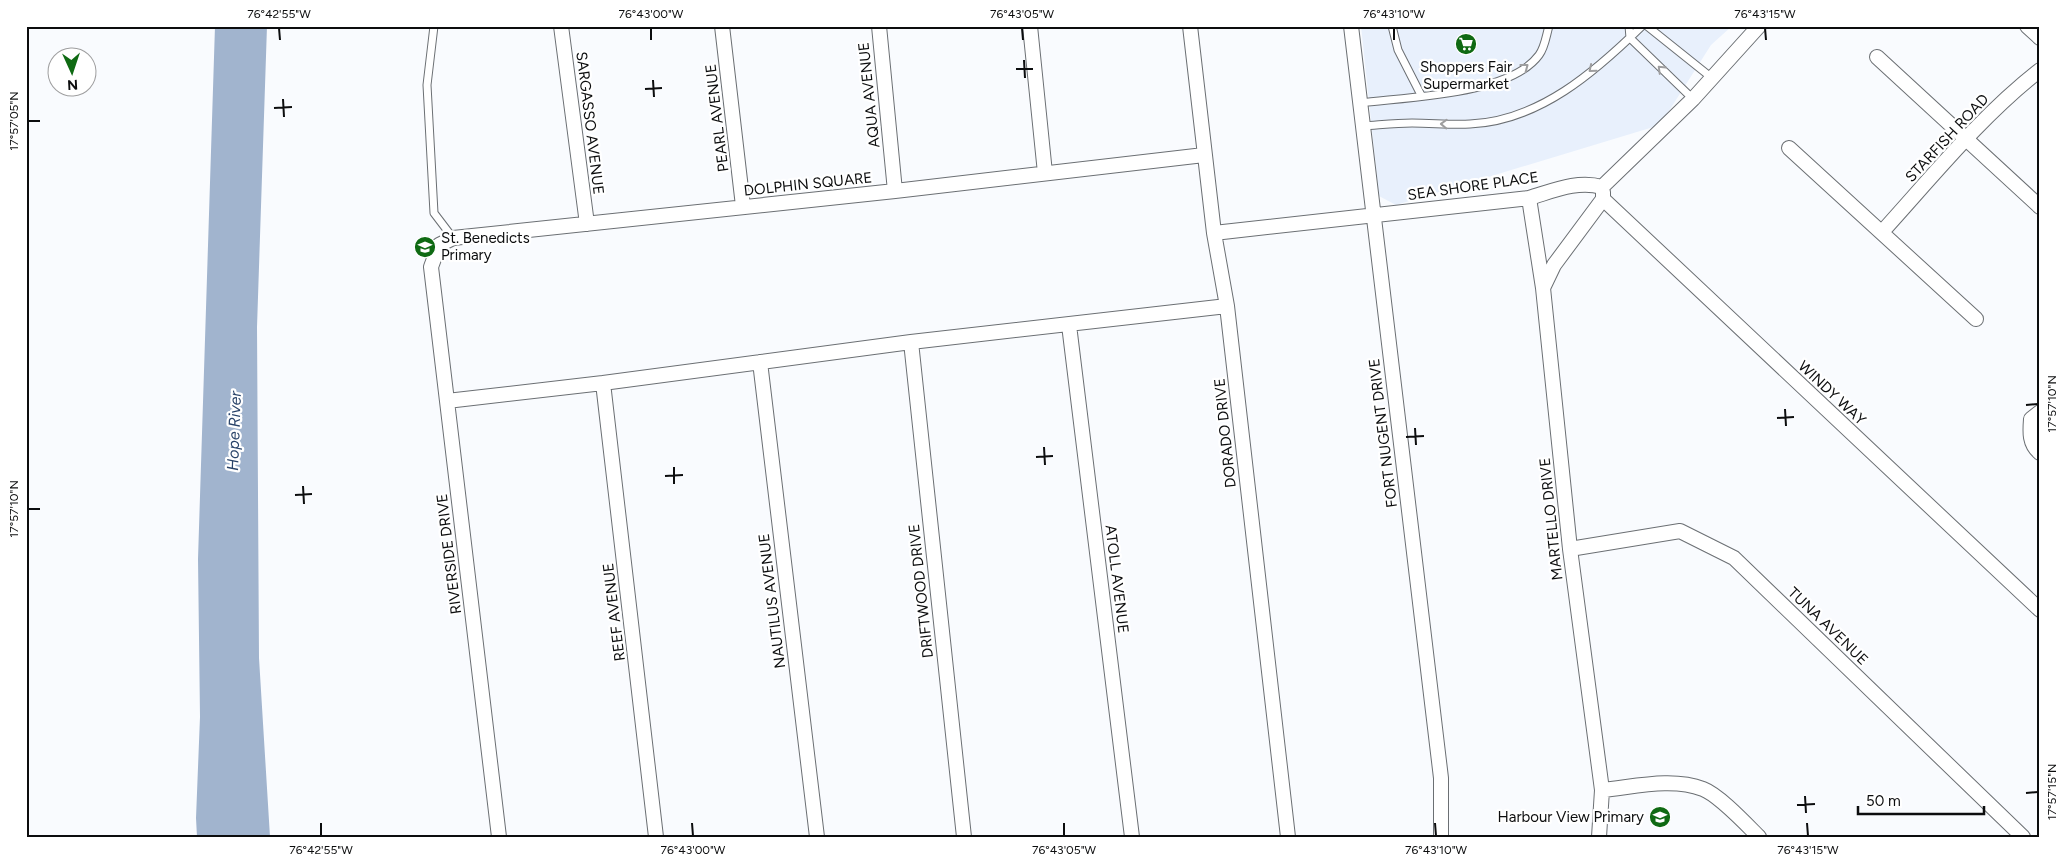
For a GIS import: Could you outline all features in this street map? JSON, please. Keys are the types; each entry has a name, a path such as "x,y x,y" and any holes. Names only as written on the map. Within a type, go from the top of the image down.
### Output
{"street":[{"name":"SARGASSO AVENUE","path":"560,26 586,224"},
{"name":"PEARL AVENUE","path":"722,26 744,206"},
{"name":"AQUA AVENUE","path":"879,26 895,191"},
{"path":"1030,26 1044,173"},
{"name":"DORADO DRIVE","path":"1190,26 1214,234 1227,306 1288,837"},
{"name":"FORT NUGENT DRIVE","path":"1351,26 1441,778 1442,837"},
{"path":"1543,288 1554,264 1603,193 1693,99 1759,26"},
{"path":"2027,26 2040,38"},
{"path":"1877,57 2040,207"},
{"name":"STARFISH ROAD","path":"1882,232 1967,140 2020,86 2040,70"},
{"path":"1789,148 1976,319"},
{"name":"DOLPHIN SQUARE","path":"453,238 895,191 1204,155"},
{"name":"SEA SHORE PLACE","path":"1214,234 1529,198 1577,184 1590,183 1603,193"},
{"name":"WINDY WAY","path":"1603,193 2040,610"},
{"name":"MARTELLO DRIVE","path":"1529,198 1543,288 1570,549 1602,790 1599,837"},
{"name":"RIVERSIDE DRIVE","path":"453,238 440,245 432,267 499,837"},
{"path":"447,400 603,383 911,342 1227,306"},
{"name":"ATOLL AVENUE","path":"1069,325 1132,837"},
{"name":"DRIFTWOOD DRIVE","path":"911,342 964,837"},
{"name":"NAUTILUS AVENUE","path":"760,362 817,837"},
{"name":"REEF AVENUE","path":"603,383 656,837"},
{"path":"2040,412 2031,419 2030,435 2035,448 2040,453"},
{"name":"TUNA AVENUE","path":"1570,549 1680,531 1734,558 2023,837"},
{"path":"1602,790 1677,783 1704,789 1733,811 1759,837"}],"lane":[{"path":"434,26 427,86 434,213 453,238"},
{"path":"1392,26 1398,50 1421,95"},
{"path":"1360,102 1471,89 1498,82 1526,68 1539,55 1549,26"},
{"path":"1629,26 1630,38 1693,99"},
{"path":"1363,126 1410,123 1470,124 1498,121 1526,112 1566,92 1642,26"},
{"path":"1647,26 1712,78"}],"shaded area":[{"path":"1361,26 1732,26 1711,45 1660,125 1396,205 1379,196"}],"water":[{"name":"Hope River","path":"215,26 267,26 257,327 259,658 270,837 197,837 200,717 198,559"}],"place":[{"name":"Shoppers Fair Supermarket","path":"1466,44"},
{"name":"St. Benedicts Primary","path":"425,247"},
{"name":"Harbour View Primary","path":"1660,817"}]}
